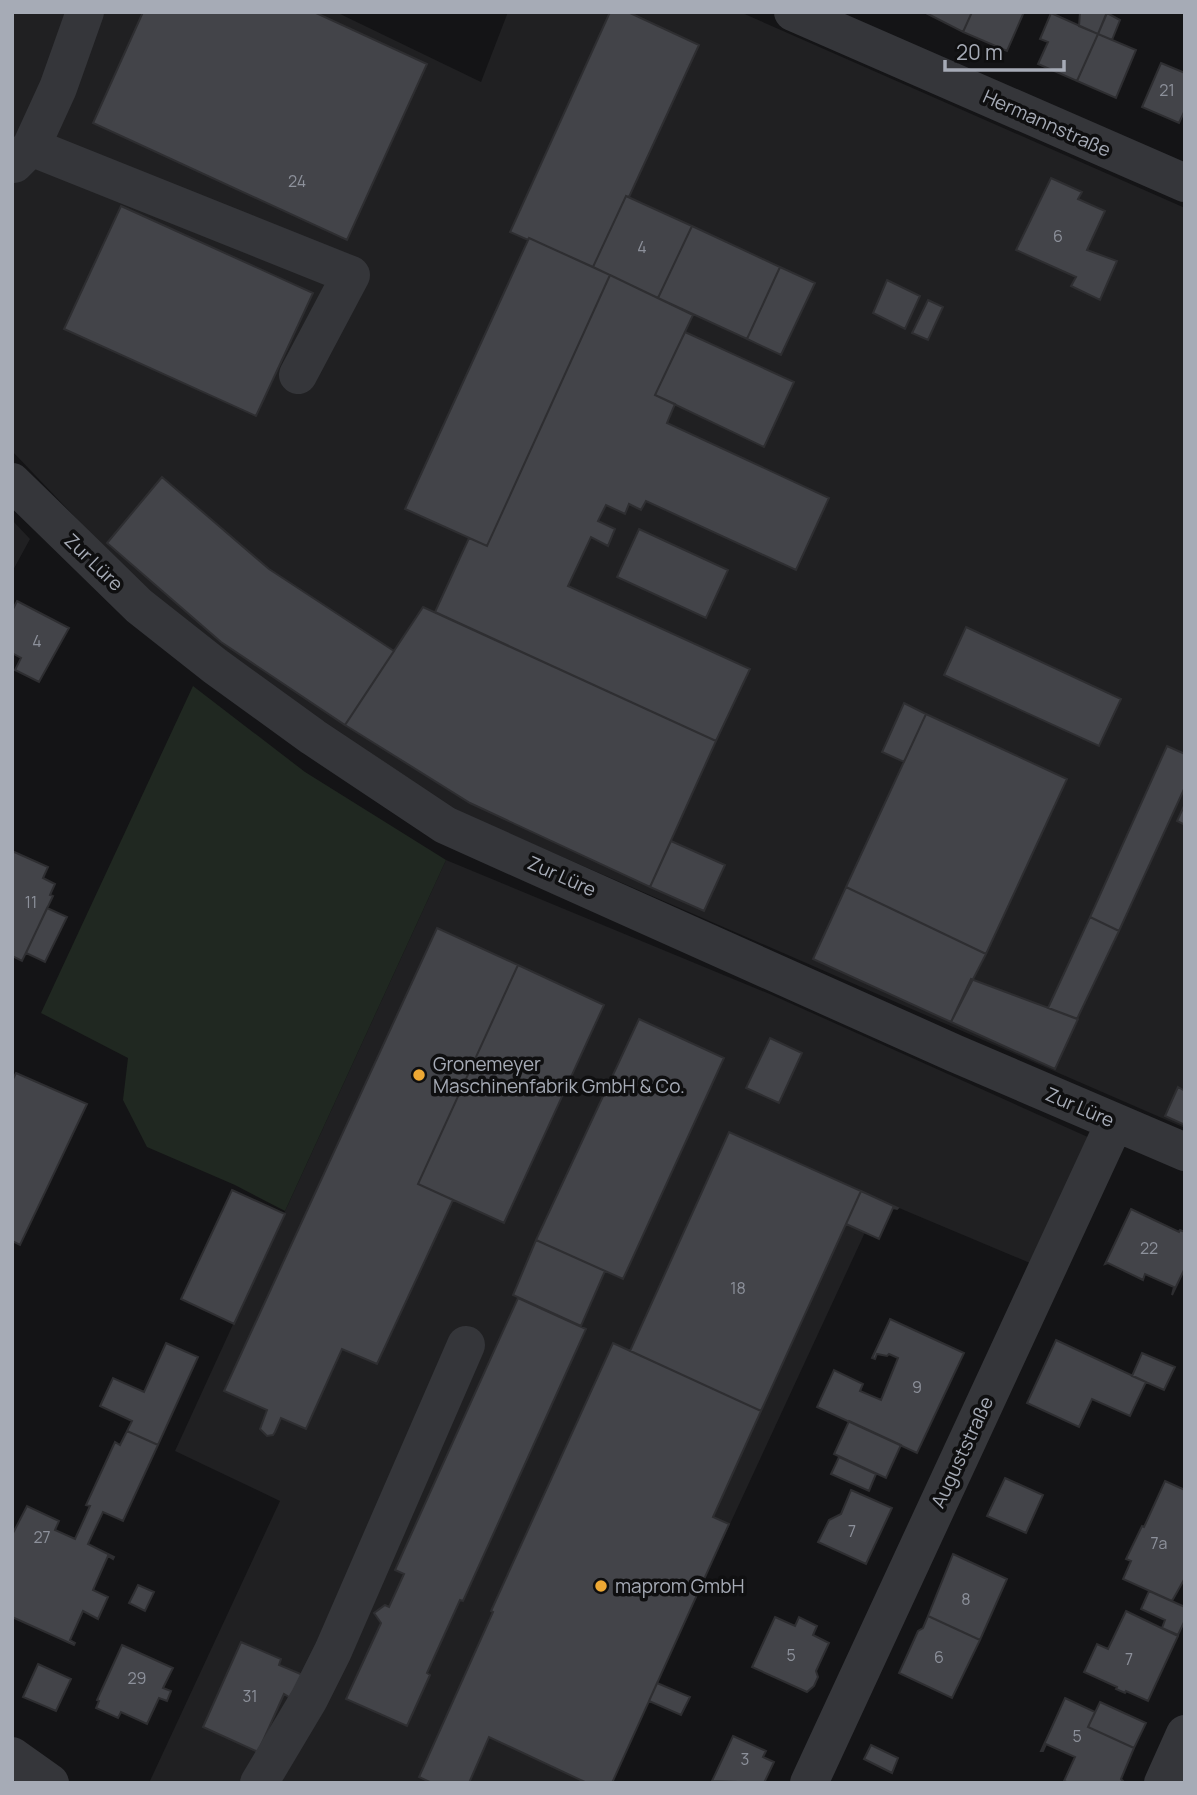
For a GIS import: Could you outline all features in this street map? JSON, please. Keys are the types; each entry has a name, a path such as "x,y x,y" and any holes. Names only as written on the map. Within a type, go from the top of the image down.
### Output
{"street":[{"path":"85,12 58,88 22,157 351,275 298,375"},
{"name":"Hermannstraße","path":"793,12 1185,183"},
{"name":"Zur Lüre","path":"12,482 139,606 215,666 313,737 445,825 954,1053 1185,1152"},
{"name":"Auguststraße","path":"808,1783 1115,1122"},
{"path":"259,1783 309,1699 333,1651 466,1345"},
{"path":"1163,1783 1185,1734"}],"shaded area":[{"path":"12,12 336,12 481,82 508,12 740,12 1185,208 1185,1128 450,808 221,655 142,587 12,451"},
{"path":"12,520 30,539 12,572"},
{"path":"193,686 305,772 446,860 285,1211 235,1185 147,1147 123,1100 128,1058 41,1013"},
{"path":"446,860 772,995 1090,1138 1030,1263 880,1200 610,1783 149,1783 280,1501 175,1451"}],"building":[{"path":"143,12 314,12 427,64 347,240 93,123"},
{"path":"610,12 628,12 699,45 629,197 626,196 593,267 510,232"},
{"path":"924,12 972,12 963,32"},
{"path":"972,12 1024,12 1007,51 963,32"},
{"path":"1080,12 1107,12 1098,34 1079,26"},
{"path":"1051,13 1098,34 1077,81 1038,64 1048,42 1040,39"},
{"path":"1107,13 1120,20 1112,40 1098,34"},
{"path":"1098,34 1136,50 1116,98 1077,81"},
{"path":"1161,63 1185,73 1185,110 1179,123 1142,107"},
{"path":"1051,178 1082,192 1078,199 1105,211 1087,250 1117,261 1100,300 1071,286 1076,277 1016,250"},
{"path":"626,196 692,226 658,298 593,267"},
{"path":"121,206 313,293 256,416 64,329"},
{"path":"692,226 780,267 747,339 658,298"},
{"path":"529,238 610,275 487,546 405,509"},
{"path":"780,267 815,283 781,355 747,339"},
{"path":"610,275 693,315 655,395 675,404 667,423 829,498 796,570 646,501 641,510 629,504 625,514 606,505 598,521 615,529 608,546 591,537 568,586 750,669 716,741 435,612 469,538 487,546"},
{"path":"887,280 920,296 905,329 873,313"},
{"path":"928,300 943,307 928,340 912,333"},
{"path":"685,332 794,382 764,447 655,395"},
{"path":"162,477 269,569 394,651 345,725 221,642 107,543"},
{"path":"639,529 728,570 706,618 617,577"},
{"path":"17,601 69,628 39,682 15,670 21,658 12,653 12,611"},
{"path":"423,607 716,741 650,887 470,803 345,725"},
{"path":"966,627 1121,699 1099,746 944,675"},
{"path":"904,703 926,714 904,762 882,752"},
{"path":"926,714 1067,779 986,954 846,887"},
{"path":"1167,746 1185,754 1185,787 1119,931 1090,917"},
{"path":"1185,804 1185,825 1177,821"},
{"path":"671,841 725,865 704,911 650,887"},
{"path":"12,851 48,867 43,878 55,884 50,895 53,896 22,961 12,956"},
{"path":"846,887 986,954 951,1022 813,959"},
{"path":"47,908 67,917 45,962 26,953"},
{"path":"1090,917 1119,931 1077,1019 1048,1008"},
{"name":"Gronemeyer Maschinenfabrik GmbH & Co.","path":"437,928 518,965 418,1184 453,1200 377,1364 342,1349 306,1429 281,1418 273,1435 267,1436 260,1429 267,1410 224,1391"},
{"path":"518,965 604,1005 504,1223 418,1184"},
{"path":"971,979 1078,1019 1055,1069 951,1022"},
{"path":"639,1019 724,1058 623,1279 536,1240"},
{"path":"770,1038 802,1053 779,1103 746,1088"},
{"path":"16,1073 87,1104 20,1245 12,1241 12,1081"},
{"path":"1178,1087 1185,1091 1185,1125 1165,1116"},
{"path":"729,1132 861,1191 761,1411 630,1351"},
{"path":"232,1190 285,1214 234,1324 181,1299"},
{"path":"861,1191 898,1208 893,1208 879,1239 846,1224"},
{"path":"1131,1209 1179,1232 1185,1232 1185,1268 1172,1295 1174,1287 1145,1274 1143,1280 1105,1264"},
{"path":"536,1240 605,1271 581,1326 513,1295"},
{"path":"518,1298 586,1329 463,1601 460,1600 427,1673 430,1675 407,1726 346,1699 381,1623 374,1613 385,1605 389,1607 404,1574 395,1570"},
{"path":"890,1319 964,1353 917,1453 817,1407 834,1370 863,1384 860,1391 881,1400 898,1358 889,1354 877,1354 875,1359 872,1358"},
{"path":"1056,1340 1146,1382 1130,1416 1092,1399 1079,1427 1027,1403"},
{"path":"166,1343 198,1357 158,1445 127,1431 132,1421 100,1406 113,1378 144,1392"},
{"name":"maprom GmbH","path":"613,1343 761,1411 713,1517 729,1524 612,1783 587,1783 489,1737 469,1783 432,1783 419,1777"},
{"path":"1142,1353 1175,1367 1164,1390 1132,1376"},
{"path":"849,1421 901,1445 886,1478 834,1454"},
{"path":"127,1431 158,1445 123,1521 103,1512 88,1544 114,1557 113,1559 108,1556 93,1590 108,1597 98,1619 83,1611 70,1640 74,1645 12,1617 12,1535 27,1506 59,1521 55,1530 75,1539 90,1506 86,1505 115,1442 120,1445"},
{"path":"839,1457 876,1474 869,1491 831,1474"},
{"path":"1005,1478 1043,1495 1026,1533 987,1516"},
{"path":"1165,1481 1185,1490 1185,1578 1172,1601 1123,1579 1131,1561 1126,1559"},
{"path":"851,1490 892,1508 866,1564 818,1542 829,1520 841,1514"},
{"path":"953,1554 1007,1579 980,1640 928,1616"},
{"path":"138,1585 154,1592 145,1611 129,1603"},
{"path":"1149,1591 1185,1607 1185,1620 1178,1635 1162,1628 1165,1620 1141,1609"},
{"path":"1126,1611 1178,1636 1148,1701 1116,1689 1117,1687 1084,1672 1097,1644 1108,1649"},
{"path":"928,1616 980,1640 952,1698 899,1673 918,1631 923,1628"},
{"path":"775,1617 795,1626 799,1617 817,1626 813,1635 829,1643 816,1671 818,1677 814,1686 807,1692 752,1667"},
{"path":"241,1642 281,1659 279,1665 303,1675 292,1699 284,1694 258,1752 203,1727"},
{"path":"122,1645 173,1668 163,1688 171,1691 167,1701 159,1698 147,1724 121,1712 118,1718 96,1708 99,1701 97,1700"},
{"path":"38,1664 71,1679 56,1711 23,1697"},
{"path":"657,1683 690,1697 681,1715 649,1701"},
{"path":"1065,1698 1095,1712 1088,1727 1134,1748 1121,1779 1125,1783 1069,1783 1064,1781 1075,1757 1046,1744 1041,1751"},
{"path":"1100,1702 1146,1723 1134,1748 1088,1727"},
{"path":"733,1736 766,1751 763,1757 774,1762 764,1783 712,1781"},
{"path":"871,1745 898,1758 892,1773 864,1759"}],"place":[{"name":"Gronemeyer Maschinenfabrik GmbH & Co.","path":"419,1075"},
{"name":"maprom GmbH","path":"601,1586"}]}
